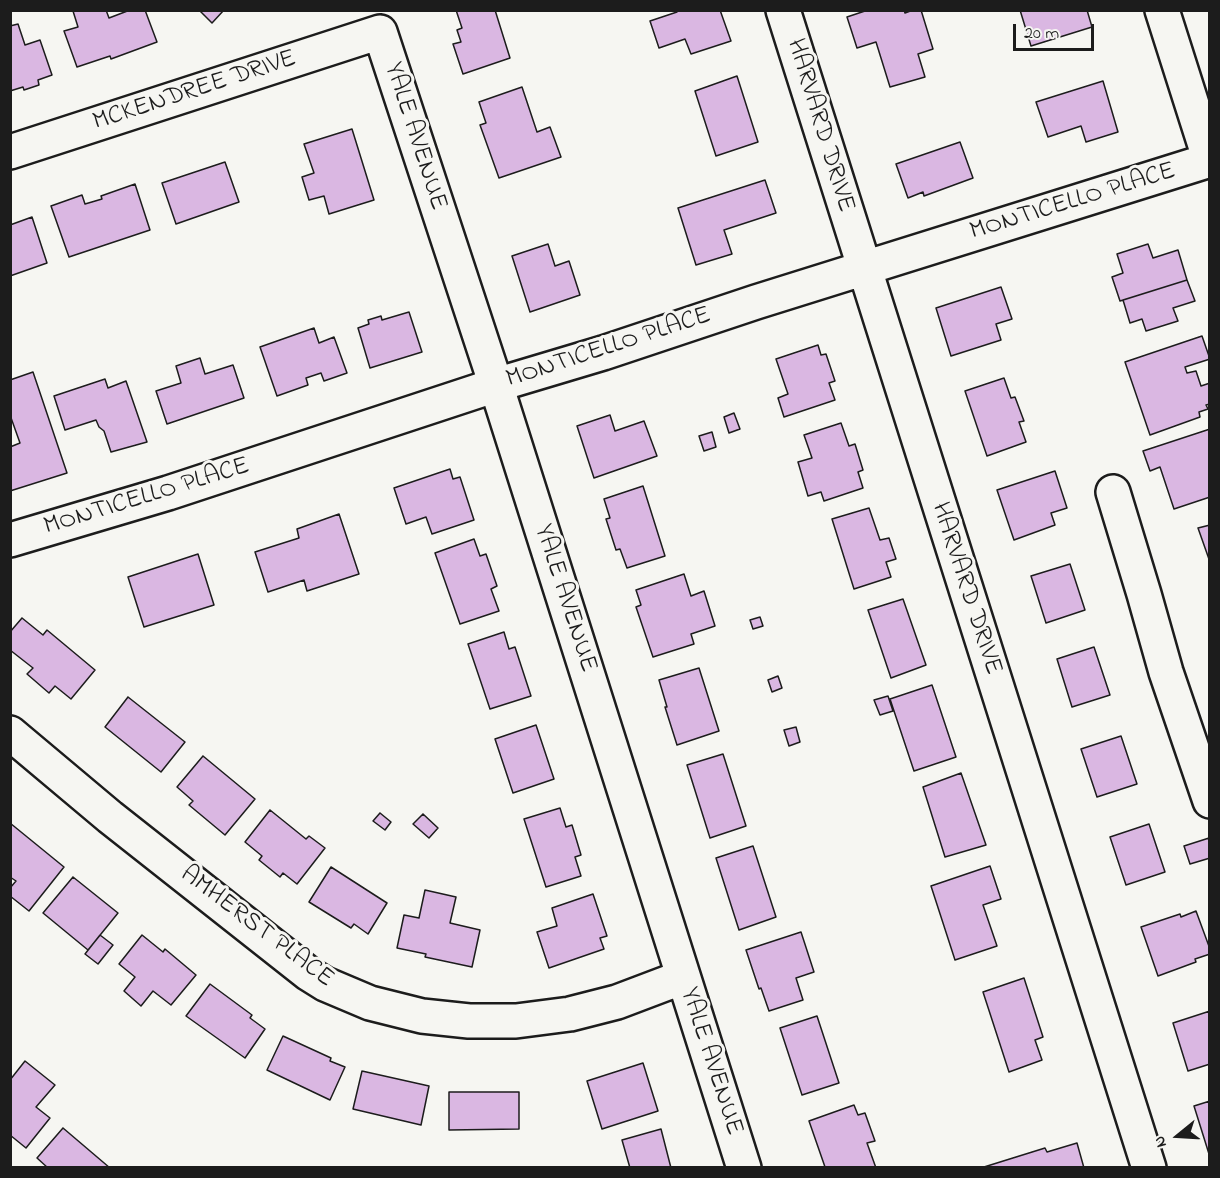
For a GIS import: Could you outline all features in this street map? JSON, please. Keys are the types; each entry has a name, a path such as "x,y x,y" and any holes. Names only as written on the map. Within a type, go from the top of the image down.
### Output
{"street":[{"name":"HARVARD DRIVE","path":"783,10 1149,1167"},
{"path":"1162,10 1209,160"},
{"name":"MCKENDREE DRIVE","path":"10,153 380,32"},
{"name":"YALE AVENUE","path":"380,32 496,385 744,1167"},
{"name":"MONTICELLO PLACE","path":"10,540 168,493 496,385 1209,160"},
{"path":"1113,492 1166,672 1209,801"},
{"name":"AMHERST PLACE","path":"10,733 110,817 309,974 325,984 370,1003 422,1016 469,1021 516,1021 570,1014 617,1002 683,977"}],"building":[{"path":"106,10 109,18 130,10 145,10 157,42 111,59 110,56 77,67 64,31 78,27 73,11"},
{"path":"199,10 224,10 212,23"},
{"path":"456,10 495,10 510,58 463,74 453,44 461,42 457,30 462,28"},
{"path":"676,10 720,10 731,41 691,54 685,39 659,48 650,21 677,12"},
{"path":"868,10 904,10 905,13 921,10 933,49 918,54 925,77 890,87 876,42 857,48 847,17"},
{"path":"1020,10 1087,10 1092,27 1031,46"},
{"path":"18,24 25,45 40,40 52,75 38,80 39,85 24,90 23,87 10,91 10,26"},
{"path":"737,76 758,142 716,156 695,91"},
{"path":"1103,81 1118,132 1086,142 1081,126 1048,137 1036,102"},
{"path":"522,87 537,132 550,127 561,157 499,178 480,125 486,123 479,102"},
{"path":"352,129 374,200 329,214 324,196 309,200 302,177 314,173 304,144"},
{"path":"960,142 973,178 924,196 923,192 908,198 896,164"},
{"path":"225,162 239,202 176,224 162,183"},
{"path":"765,180 776,213 724,230 732,254 696,265 678,208"},
{"path":"135,184 150,230 69,257 51,206 82,195 85,204"},
{"path":"32,217 47,263 10,276 10,225"},
{"path":"548,244 555,266 569,261 580,295 530,312 512,256"},
{"path":"1148,244 1153,258 1178,250 1187,280 1120,301 1112,277 1123,273 1117,254"},
{"path":"1187,280 1195,301 1173,308 1178,321 1146,331 1142,319 1130,323 1123,300"},
{"path":"1001,287 1012,319 996,324 1001,340 951,356 936,308"},
{"path":"409,312 422,352 370,368 358,328 369,324 368,320 381,316 382,320"},
{"path":"314,328 319,343 334,337 347,373 324,381 321,373 306,378 308,385 277,396 260,347"},
{"path":"1202,336 1210,359 1185,367 1187,373 1196,371 1201,386 1210,383 1210,404 1206,405 1208,409 1199,412 1200,417 1150,435 1125,362"},
{"path":"818,345 821,355 826,354 835,381 829,383 835,400 784,417 778,398 788,394 776,359"},
{"path":"200,358 205,374 233,365 244,398 167,424 156,391 181,383 176,366"},
{"path":"33,372 67,473 10,491 10,447 20,443 10,415 10,380"},
{"path":"1004,378 1011,398 1015,397 1024,421 1019,422 1026,442 987,456 965,391"},
{"path":"105,379 108,388 126,381 147,442 111,452 104,431 96,420 65,430 54,396"},
{"path":"734,413 740,429 729,433 724,417"},
{"path":"610,415 615,431 644,421 657,456 594,478 577,426"},
{"path":"841,423 849,446 855,444 863,470 858,472 863,488 824,501 821,492 808,496 798,462 812,458 804,435"},
{"path":"1210,429 1210,497 1174,509 1160,467 1150,471 1143,451"},
{"path":"712,432 716,447 704,451 699,436"},
{"path":"450,469 453,479 460,477 474,520 432,534 426,517 406,524 394,488"},
{"path":"1055,471 1067,508 1051,513 1055,525 1014,540 997,490"},
{"path":"643,486 665,556 627,568 620,549 616,550 606,519 610,518 604,499"},
{"path":"869,508 880,540 889,538 896,559 886,562 891,577 854,589 832,519"},
{"path":"339,514 359,574 307,591 304,580 268,592 255,552 299,538 297,529"},
{"path":"1210,525 1210,562 1198,528"},
{"path":"474,539 480,556 486,554 497,586 491,589 499,611 460,624 435,553"},
{"path":"198,554 214,605 144,627 128,577"},
{"path":"1070,564 1085,610 1046,623 1031,576"},
{"path":"684,574 691,596 704,591 715,626 691,634 694,644 653,657 636,607 641,605 636,590"},
{"path":"903,599 926,665 891,678 868,610"},
{"path":"760,617 763,626 753,629 750,620"},
{"path":"22,618 43,635 47,630 95,670 71,699 55,686 49,693 27,674 33,668 10,650 10,632"},
{"path":"504,632 509,649 515,647 531,696 490,709 468,644"},
{"path":"1094,647 1110,695 1072,707 1057,659"},
{"path":"699,668 719,731 677,745 659,680"},
{"path":"778,676 782,688 772,692 768,680"},
{"path":"932,685 956,757 914,771 890,699"},
{"path":"888,696 893,711 880,715 874,700"},
{"path":"128,697 185,742 161,772 105,727"},
{"path":"536,725 554,779 513,793 495,739"},
{"path":"796,727 800,742 789,746 784,730"},
{"path":"1121,736 1137,784 1097,797 1081,749"},
{"path":"723,754 746,826 710,838 687,765"},
{"path":"203,756 255,799 225,835 189,805 193,801 177,787"},
{"path":"961,773 986,845 945,857 923,787"},
{"path":"560,808 566,827 572,825 581,855 575,857 581,876 546,887 524,819"},
{"path":"270,810 306,839 309,836 325,848 297,884 283,873 280,877 259,860 262,856 245,842"},
{"path":"380,813 391,822 385,830 373,821"},
{"path":"423,814 438,828 429,838 413,824"},
{"path":"10,823 64,867 29,911 10,896 10,888 16,881 10,877"},
{"path":"1149,824 1165,872 1126,885 1110,837"},
{"path":"1209,838 1210,858 1190,864 1184,846"},
{"path":"753,846 776,917 739,930 716,858"},
{"path":"990,866 1001,899 983,905 997,946 955,960 931,886"},
{"path":"331,867 387,903 368,934 354,924 351,928 309,902"},
{"path":"73,877 118,913 88,950 43,913"},
{"path":"425,890 456,897 450,923 480,930 472,967 425,957 426,954 397,948 404,915 419,918"},
{"path":"593,894 607,936 600,938 604,949 549,968 537,932 557,926 552,908"},
{"path":"1196,911 1210,954 1195,959 1196,962 1158,976 1141,927"},
{"path":"801,932 814,972 796,978 803,1000 769,1011 746,950"},
{"path":"100,935 113,945 98,964 85,954"},
{"path":"142,935 163,952 165,949 196,975 171,1005 153,991 141,1006 124,991 135,977 119,964"},
{"path":"1024,978 1043,1037 1035,1040 1042,1060 1009,1072 983,992"},
{"path":"210,984 252,1015 250,1018 265,1029 245,1058 186,1016"},
{"path":"1210,1011 1210,1064 1188,1071 1173,1023"},
{"path":"817,1016 839,1083 802,1095 780,1028"},
{"path":"283,1036 345,1067 330,1100 267,1070"},
{"path":"25,1061 55,1085 36,1107 50,1118 26,1148 10,1135 10,1080"},
{"path":"643,1063 658,1111 602,1129 587,1081"},
{"path":"362,1071 429,1086 421,1125 353,1109"},
{"path":"449,1092 519,1092 519,1129 449,1130"},
{"path":"1210,1101 1210,1154 1209,1154 1194,1106"},
{"path":"854,1105 858,1115 865,1113 875,1141 867,1143 876,1168 823,1168 825,1167 809,1121"},
{"path":"63,1128 110,1168 48,1168 37,1158"},
{"path":"661,1129 671,1168 630,1168 622,1140"},
{"path":"1077,1143 1084,1168 984,1167 1045,1148 1047,1152"}]}
